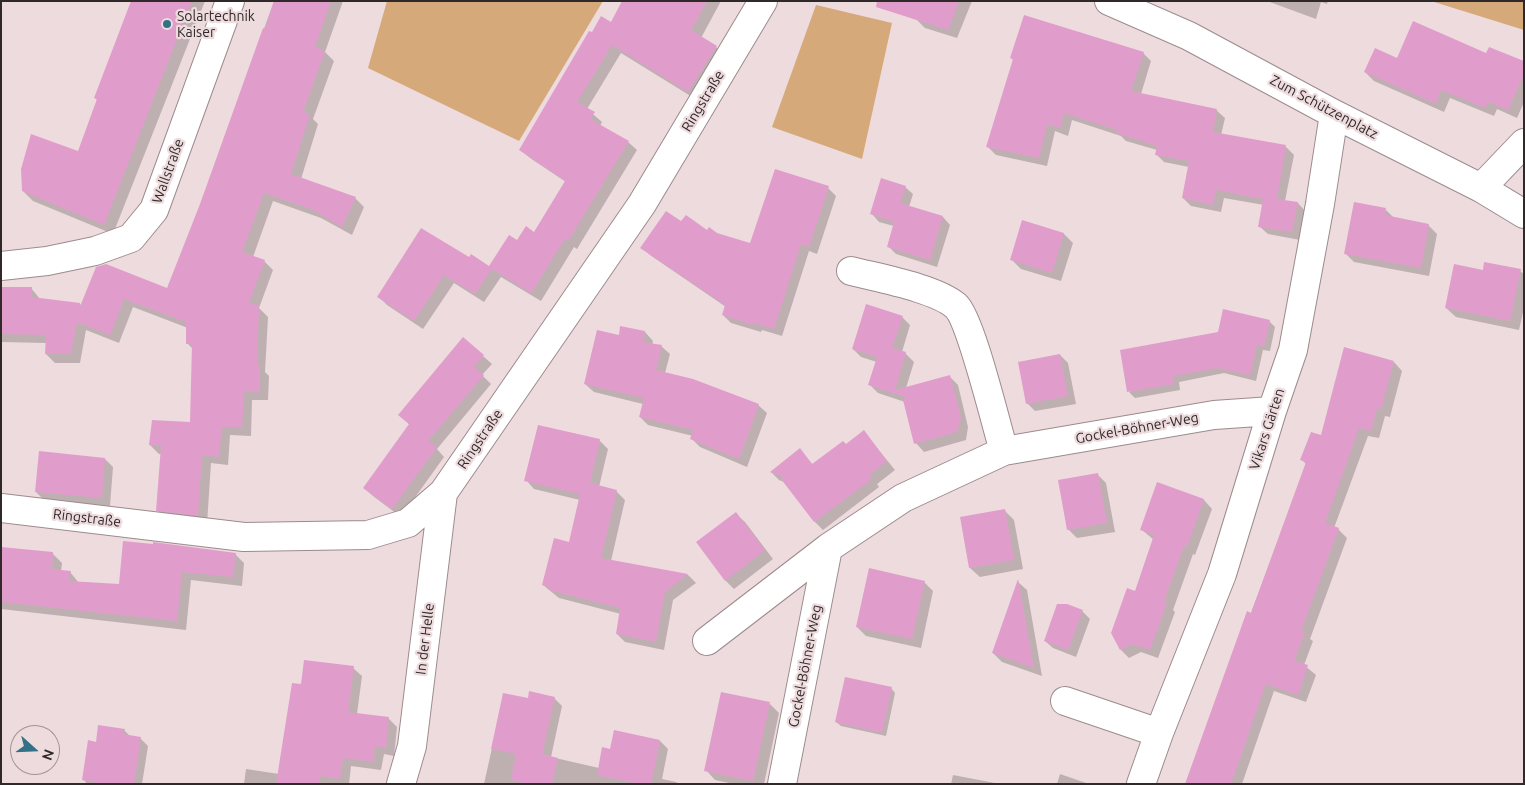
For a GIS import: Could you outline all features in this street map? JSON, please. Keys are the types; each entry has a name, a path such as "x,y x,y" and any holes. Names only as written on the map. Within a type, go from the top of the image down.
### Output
{"street":[{"name":"Wallstraße","path":"1,266 47,261 95,252 131,238 154,210 230,1"},
{"name":"Ringstraße","path":"1,508 244,537 368,535 408,523 443,493 642,204 763,1"},
{"name":"Zum Schützenplatz","path":"1109,1 1189,36 1334,114 1481,188 1524,214"},
{"name":"Vikars Gärten","path":"1141,784 1159,733 1222,574 1272,411 1293,350 1319,213 1334,114"},
{"path":"1481,188 1524,143"},
{"path":"851,271 922,290 956,306 968,329 1004,451"},
{"name":"Gockel-Böhner-Weg","path":"707,640 828,548 903,498 1004,451 1214,415 1272,411"},
{"name":"In der Helle","path":"401,784 412,746 443,493"},
{"name":"Gockel-Böhner-Weg","path":"782,784 828,548"},
{"path":"1065,701 1159,733"}],"shaded area":[{"path":"387,1 603,1 519,141 368,68"},
{"path":"1431,1 1524,1 1524,30"},
{"path":"816,5 892,23 862,159 772,127"}],"building":[{"path":"131,1 192,1 104,225 22,191 21,169 31,134 78,151 97,99 94,98"},
{"path":"274,1 331,1 315,47 325,51 303,112 310,114 291,174 356,197 342,227 311,209 264,193 242,252 265,260 249,303 259,306 257,365 260,365 260,392 244,391 242,427 222,427 219,457 202,455 198,516 156,511 161,446 149,445 152,420 190,422 192,344 186,344 186,322 124,299 110,335 77,322 71,354 45,354 46,335 1,334 1,287 32,287 32,297 80,303 79,309 96,267 106,264 167,288 200,204"},
{"path":"622,1 707,1 691,30 717,46 688,92 612,45 577,102 595,112 590,119 629,141 568,241 565,239 531,293 492,269 475,294 444,275 414,321 377,297 421,228 469,257 471,254 489,266 509,235 517,240 526,226 534,232 565,181 519,150 589,31 592,32 601,16 611,22"},
{"path":"877,1 959,1 948,30 876,7"},
{"path":"1024,15 1144,52 1131,91 1217,109 1213,132 1286,145 1277,199 1298,202 1292,232 1258,227 1263,199 1216,190 1213,205 1182,198 1189,161 1155,155 1157,146 1116,133 1117,130 1064,113 1060,128 1047,124 1039,158 986,147 1013,59 1010,58"},
{"path":"1413,21 1486,53 1489,47 1524,61 1524,74 1508,110 1488,102 1485,108 1441,90 1436,104 1364,72 1375,48 1397,58"},
{"path":"775,169 829,186 809,247 801,244 774,329 754,323 753,325 722,315 725,305 640,248 666,211 681,221 686,215 707,230 709,227 717,233 750,243"},
{"path":"881,178 906,186 900,203 943,216 930,260 887,247 894,222 870,214"},
{"path":"1354,202 1386,208 1385,215 1429,224 1421,268 1344,254"},
{"path":"1022,220 1064,233 1052,273 1010,260"},
{"path":"1484,262 1521,269 1510,321 1445,308 1454,264 1483,270"},
{"path":"866,304 903,316 892,348 906,352 895,390 950,375 961,418 957,432 914,444 903,400 906,397 868,385 877,357 852,349"},
{"path":"1223,309 1270,320 1264,346 1257,344 1250,375 1217,368 1173,376 1174,384 1127,392 1120,350 1218,332"},
{"path":"620,326 645,331 643,342 662,345 656,370 693,379 759,404 739,459 690,439 693,430 639,417 644,398 584,384 597,330 619,335"},
{"path":"463,337 484,355 474,367 484,375 428,441 437,447 392,509 363,488 409,424 398,415"},
{"path":"1344,347 1394,361 1381,409 1377,408 1371,431 1359,428 1325,523 1339,528 1301,631 1305,632 1294,661 1308,665 1298,695 1266,684 1231,784 1185,784 1247,611 1251,613 1306,462 1300,460 1311,432 1321,435"},
{"path":"1060,354 1068,396 1026,404 1018,362"},
{"path":"538,425 600,439 590,483 617,490 601,558 688,574 665,592 656,642 616,634 620,608 549,590 550,588 542,585 554,538 569,542 580,494 524,481"},
{"path":"864,430 887,461 869,475 872,479 814,522 781,479 783,477 770,472 800,448 812,464 843,441 846,444"},
{"path":"39,451 105,458 102,498 35,492"},
{"path":"1098,473 1107,523 1067,530 1058,480"},
{"path":"1157,482 1204,499 1187,547 1184,546 1164,601 1167,602 1150,650 1132,644 1120,650 1111,633 1127,588 1135,591 1154,535 1140,530"},
{"path":"1005,509 1014,560 969,568 960,517"},
{"path":"736,512 765,550 725,581 696,542"},
{"path":"123,541 153,544 153,542 236,553 233,577 182,572 177,621 1,602 1,547 53,552 52,569 71,571 69,581 119,584"},
{"path":"869,568 925,581 912,639 856,627"},
{"path":"1018,579 1034,668 992,653"},
{"path":"1057,604 1067,604 1083,610 1068,650 1044,641"},
{"path":"304,660 354,666 348,712 389,717 386,748 375,746 373,762 343,758 340,779 320,776 319,784 276,784 292,683 301,684"},
{"path":"845,677 892,687 882,733 835,722"},
{"path":"529,691 555,697 542,754 558,758 552,784 527,784 511,780 516,754 491,749 503,693 528,698"},
{"path":"721,692 770,702 753,781 704,771"},
{"path":"98,725 125,729 123,734 141,737 134,784 104,784 82,780 88,740 96,742"},
{"path":"614,730 660,740 651,784 639,784 597,775 602,747 610,749"}],"place":[{"name":"Solartechnik Kaiser","path":"167,24"}]}
